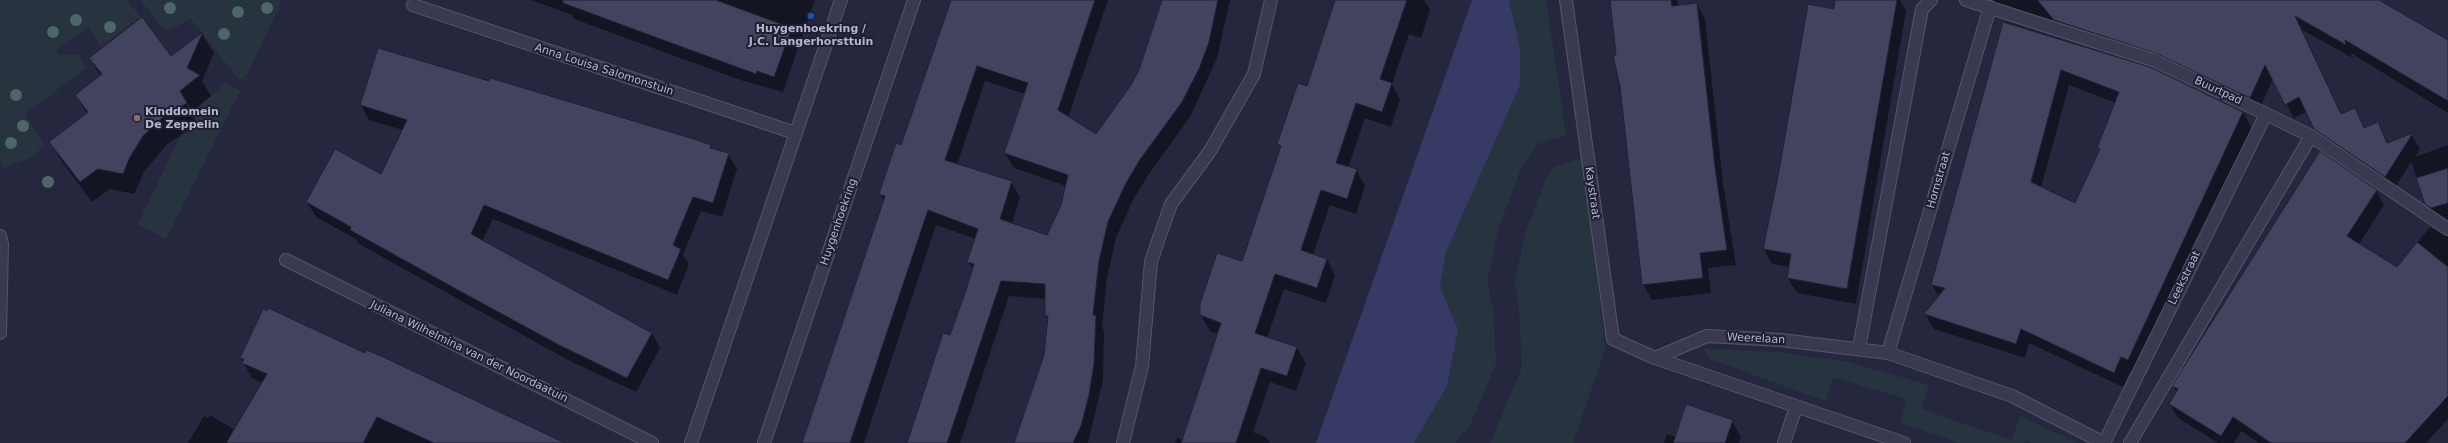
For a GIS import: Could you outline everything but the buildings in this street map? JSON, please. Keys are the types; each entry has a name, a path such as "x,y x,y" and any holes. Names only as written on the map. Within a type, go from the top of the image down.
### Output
{"street":[{"path":"691,443 841,0"},
{"name":"Huygenhoekring","path":"764,443 914,0"},
{"path":"1123,443 1142,366 1151,262 1159,238 1171,204 1210,151 1254,74 1271,0"},
{"name":"Kaystraat","path":"1566,0 1613,339 1655,358"},
{"path":"1859,348 1922,9 1930,0"},
{"name":"Buurtpad","path":"1966,0 2153,60 2311,136 2448,229"},
{"name":"Anna Louisa Salomonstuin","path":"413,5 795,133"},
{"name":"Hornstraat","path":"1888,353 1990,8"},
{"name":"Leekstraat","path":"2104,443 2266,114"},
{"path":"2130,443 2311,136"},
{"path":"0,236 2,244 0,333"},
{"name":"Juliana Wilhelmina van der Noordaatuin","path":"286,260 652,443"},
{"name":"Weerelaan","path":"1655,358 1707,336 1781,340 1859,348 1888,353 2012,396 2104,443"},
{"path":"1655,358 1904,443"},
{"path":"1784,443 1796,407"}],"shaded area":[{"path":"0,0 127,0 140,17 101,46 89,27 58,48 57,54 79,55 86,68 25,114 44,145 31,158 2,168 0,159"},
{"path":"141,0 282,0 248,73 242,80 237,77 190,18 171,30 160,26"},
{"path":"1509,0 1546,0 1566,135 1538,144 1522,166 1499,226 1487,281 1493,310 1496,364 1470,425 1455,443 1414,443 1447,386 1458,329 1440,287 1446,252 1520,85 1520,48"},
{"path":"226,82 240,91 166,239 138,224 180,137 196,111"},
{"path":"1584,158 1605,349 1573,443 1490,443 1522,368 1519,307 1515,282 1525,234 1546,179 1555,167"},
{"path":"1703,349 1776,352 1848,362 1929,385 1921,409 2012,440 2020,416 2078,443 2033,443 2025,440 2024,443 1959,443 1900,423 1907,399 1833,377 1826,401 1710,359"}],"water":[{"path":"1472,0 1509,0 1520,48 1520,85 1446,252 1440,287 1458,329 1447,386 1414,443 1316,443"}],"place":[{"name":"Huygenhoekring / J.C. Langerhorsttuin","path":"811,16"},
{"name":"Kinddomein De Zeppelin","path":"137,118"}]}
